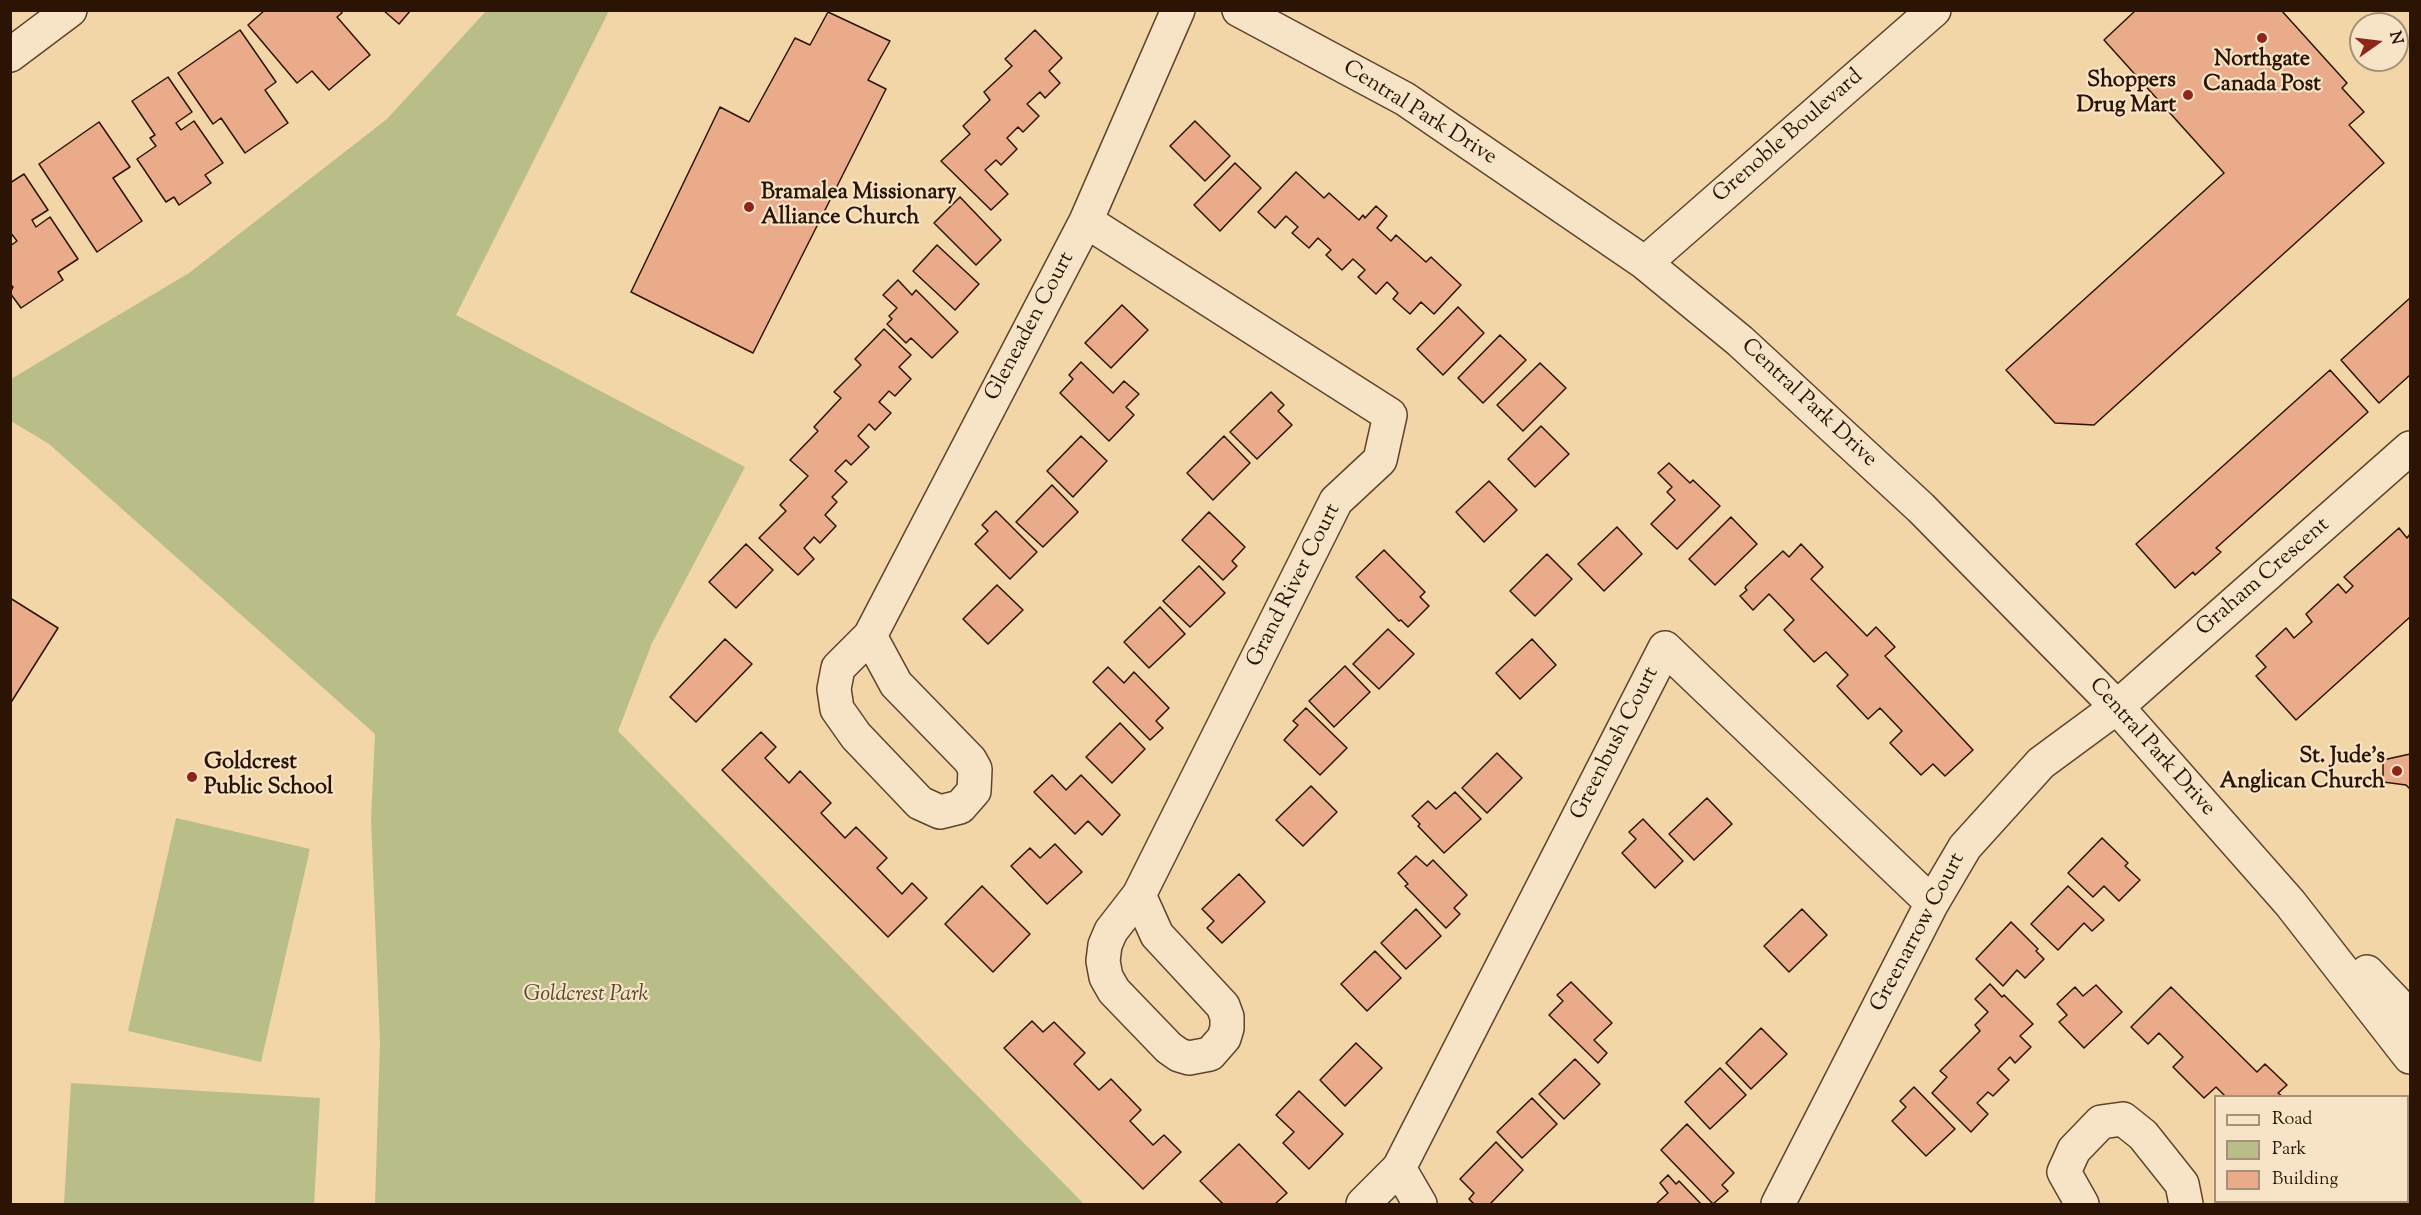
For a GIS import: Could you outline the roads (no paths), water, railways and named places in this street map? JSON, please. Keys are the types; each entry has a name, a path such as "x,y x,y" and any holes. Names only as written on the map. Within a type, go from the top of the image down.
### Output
{"street":[{"path":"10,55 70,10"},
{"name":"Gleneaden Court","path":"870,636 896,684 970,760 975,769 974,791 960,807 939,812 920,803 856,736 837,709 834,689 838,668 870,636 1086,221 1178,10"},
{"name":"Central Park Drive","path":"1239,10 1405,99 1645,264 1740,341 1921,508 2117,707 2290,903 2410,1057"},
{"name":"Grenoble Boulevard","path":"1645,264 1934,10"},
{"name":"Grand River Court","path":"1086,221 1390,415 1380,460 1336,501 1139,894 1111,931 1105,945 1103,961 1106,977 1114,991 1169,1048 1189,1058 1210,1054 1218,1047 1227,1028 1224,1006 1157,935 1139,894"},
{"name":"Graham Crescent","path":"2117,707 2410,448"},
{"name":"Greenbush Court","path":"1363,1204 1398,1168 1665,648 1932,903"},
{"name":"Greenarrow Court","path":"1778,1204 1932,903 1965,847 2041,763 2117,707"},
{"name":"Central Park Drive","path":"2290,903 2375,980 2410,1017"},
{"path":"2082,1204 2064,1172 2074,1150 2101,1122 2123,1119 2143,1135 2182,1184 2186,1204"},
{"path":"1398,1168 1420,1204"}],"place":[{"name":"Northgate Canada Post","path":"2262,38"},
{"name":"Shoppers Drug Mart","path":"2188,95"},
{"name":"Bramalea Missionary Alliance Church","path":"749,207"},
{"name":"St. Jude's Anglican Church","path":"2397,771"},
{"name":"Goldcrest Public School","path":"192,777"}],"park label":[{"name":"Goldcrest Park","path":"586,996"}]}
